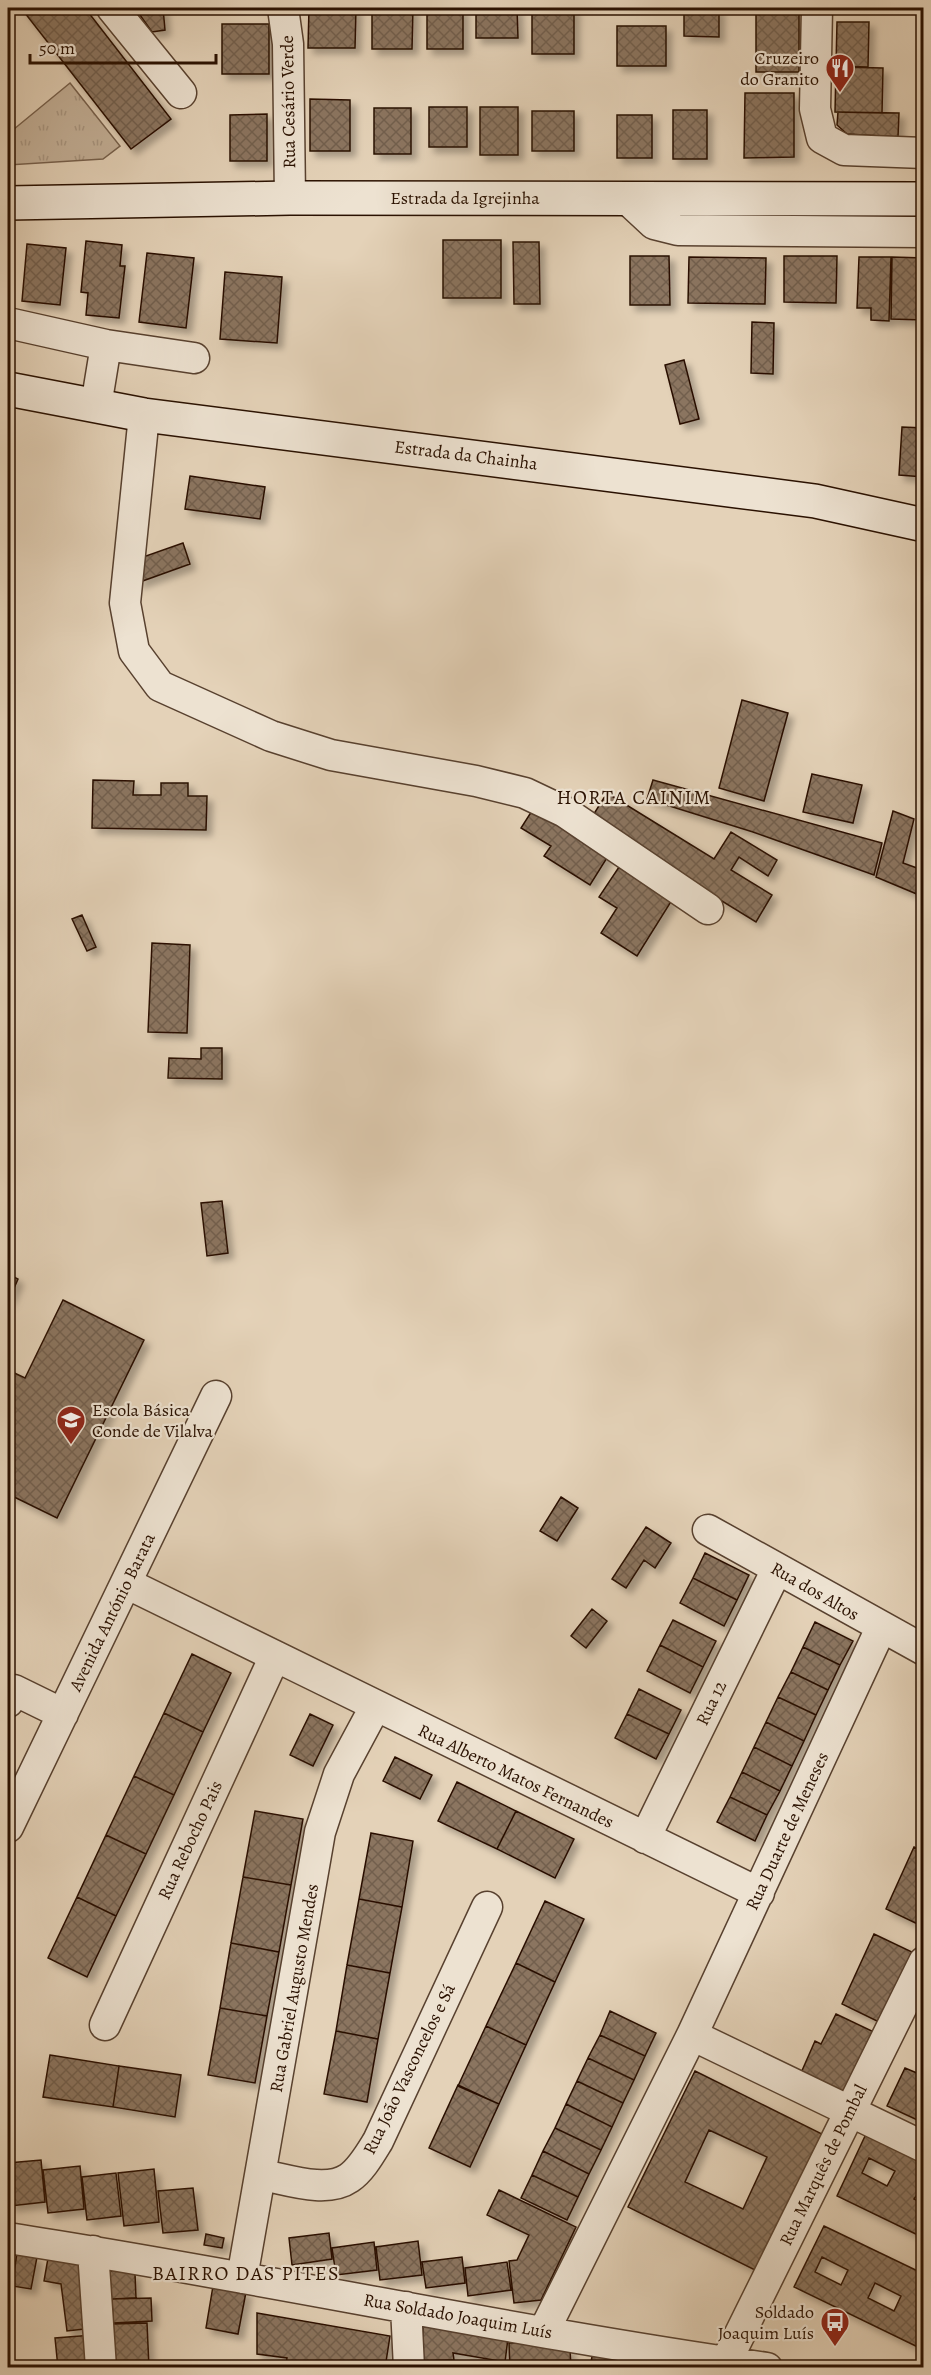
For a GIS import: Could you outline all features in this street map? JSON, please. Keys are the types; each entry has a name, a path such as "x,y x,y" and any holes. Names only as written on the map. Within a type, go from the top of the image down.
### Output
{"street":[{"path":"112,8 181,93"},
{"name":"Rua Cesário Verde","path":"283,8 288,44 291,198"},
{"path":"817,8 815,109 822,138 844,150 924,153"},
{"name":"Estrada da Igrejinha","path":"8,203 291,198 924,199"},
{"path":"626,198 654,224 678,230 924,232"},
{"path":"8,323 106,345 194,358"},
{"path":"96,406 106,345"},
{"name":"Estrada da Chainha","path":"8,389 144,415 815,501 924,525"},
{"path":"144,415 125,603 135,651 160,686 271,736 332,755 476,781 525,793 565,812 708,909"},
{"name":"Avenida António Barata","path":"8,1827 216,1396"},
{"name":"Rua dos Altos","path":"708,1530 924,1650"},
{"name":"Rua 12","path":"645,1838 777,1569"},
{"name":"Rua Alberto Matos Fernandes","path":"126,1583 375,1707 759,1893"},
{"name":"Rua Duarte de Meneses","path":"544,2331 692,2035 881,1628"},
{"name":"Rua Rebocho Pais","path":"105,2025 275,1656"},
{"path":"8,1702 14,1690 63,1714"},
{"name":"Rua Gabriel Augusto Mendes","path":"242,2278 262,2175 320,1832 339,1774 375,1707"},
{"name":"Rua João Vasconcelos e Sá","path":"262,2175 328,2186 348,2179 364,2162 378,2141 486,1907"},
{"name":"Rua Marquês de Pombal","path":"726,2365 924,1962"},
{"path":"692,2035 924,2147"},
{"name":"Rua Soldado Joaquim Luís","path":"8,2238 93,2251 726,2365 767,2367"},
{"path":"93,2251 101,2367"},
{"path":"406,2307 409,2367"}],"green space":[{"path":"70,83 120,146 103,159 8,165 8,134"}],"building":[{"path":"21,8 85,8 171,119 131,149"},
{"path":"135,8 163,8 165,30 152,32"},
{"path":"309,8 356,8 355,48 308,48"},
{"path":"372,8 413,8 412,49 372,49"},
{"path":"427,8 463,8 463,49 427,49"},
{"path":"476,8 517,8 518,38 476,38"},
{"path":"532,8 574,8 574,54 532,54"},
{"path":"684,8 719,8 719,37 684,36"},
{"path":"756,8 799,8 799,72 756,72"},
{"path":"837,22 869,22 868,67 836,66"},
{"path":"222,24 269,24 269,74 222,74"},
{"path":"617,26 666,26 666,66 617,66"},
{"path":"836,67 883,68 882,113 835,112"},
{"path":"745,93 794,93 794,157 744,158"},
{"path":"919,93 924,93 924,130 919,130"},
{"path":"310,99 350,100 350,151 310,151"},
{"path":"429,107 467,107 467,147 429,147"},
{"path":"480,107 518,107 518,155 480,155"},
{"path":"374,108 411,108 411,154 374,154"},
{"path":"673,110 707,110 707,159 673,159"},
{"path":"532,111 574,111 574,151 532,151"},
{"path":"838,112 899,113 898,137 847,134 837,125"},
{"path":"267,114 267,161 230,161 230,115"},
{"path":"617,115 652,115 652,158 617,158"},
{"path":"443,240 501,240 501,298 443,298"},
{"path":"86,241 122,245 120,266 125,266 119,318 86,315 88,293 81,292"},
{"path":"513,242 539,242 540,304 514,304"},
{"path":"27,244 66,248 60,305 22,301"},
{"path":"147,253 194,258 186,328 139,322"},
{"path":"630,256 669,256 670,305 630,305"},
{"path":"784,256 837,256 836,303 784,302"},
{"path":"689,257 766,258 765,304 688,303"},
{"path":"859,257 891,257 889,321 871,320 871,308 857,308"},
{"path":"892,257 924,258 924,320 891,319"},
{"path":"225,272 282,277 277,343 220,339"},
{"path":"752,322 774,323 773,374 751,373"},
{"path":"684,360 699,419 680,424 665,365"},
{"path":"902,427 924,428 924,477 899,475"},
{"path":"190,476 265,487 260,519 185,509"},
{"path":"183,543 190,564 137,583 143,557"},
{"path":"742,700 788,713 764,801 719,788"},
{"path":"812,774 862,785 853,823 803,812"},
{"path":"93,780 134,781 133,795 161,795 161,783 188,783 188,796 207,796 206,830 92,828"},
{"path":"653,780 882,843 874,875 753,832 647,799"},
{"path":"607,793 714,859 731,832 777,860 768,876 739,857 731,870 772,895 756,922 590,820"},
{"path":"535,806 610,853 590,885 544,856 551,846 521,828"},
{"path":"893,811 914,819 903,863 917,868 924,849 924,897 876,877"},
{"path":"619,867 672,900 637,956 601,933 617,908 599,897"},
{"path":"82,915 96,947 87,951 72,919"},
{"path":"152,943 190,945 187,1033 148,1032"},
{"path":"201,1048 222,1048 222,1079 168,1078 169,1058 201,1059"},
{"path":"222,1201 228,1253 207,1256 201,1203"},
{"path":"8,1274 18,1279 8,1302"},
{"path":"63,1300 144,1340 57,1518 8,1494 8,1413 13,1403 8,1400 8,1370 25,1378"},
{"path":"561,1497 578,1508 557,1541 540,1531"},
{"path":"646,1527 671,1543 655,1568 644,1560 626,1588 612,1579"},
{"path":"705,1553 749,1575 737,1600 693,1578"},
{"path":"693,1578 737,1600 724,1626 680,1603"},
{"path":"592,1609 607,1621 586,1648 571,1636"},
{"path":"673,1620 716,1641 703,1667 660,1645"},
{"path":"815,1622 853,1641 840,1665 803,1647"},
{"path":"660,1645 703,1667 690,1693 647,1671"},
{"path":"803,1647 840,1665 828,1690 791,1672"},
{"path":"192,1654 231,1673 203,1732 164,1713"},
{"path":"791,1672 828,1690 816,1715 778,1697"},
{"path":"639,1689 681,1710 669,1734 627,1714"},
{"path":"778,1697 816,1715 804,1741 766,1722"},
{"path":"164,1713 203,1732 174,1795 134,1776"},
{"path":"310,1714 333,1725 313,1766 290,1755"},
{"path":"627,1714 669,1734 656,1759 615,1738"},
{"path":"766,1722 804,1741 792,1766 754,1747"},
{"path":"754,1747 792,1766 780,1791 742,1772"},
{"path":"395,1757 432,1775 420,1799 383,1781"},
{"path":"742,1772 780,1791 767,1815 730,1797"},
{"path":"134,1776 174,1795 146,1854 106,1835"},
{"path":"457,1782 516,1811 497,1849 438,1821"},
{"path":"730,1797 767,1815 755,1841 717,1822"},
{"path":"255,1811 303,1819 291,1885 243,1877"},
{"path":"516,1811 574,1839 555,1878 497,1849"},
{"path":"371,1833 413,1841 402,1907 359,1899"},
{"path":"106,1835 146,1854 116,1916 77,1897"},
{"path":"914,1847 924,1852 924,1927 886,1909"},
{"path":"243,1877 291,1885 279,1952 231,1943"},
{"path":"77,1897 116,1916 87,1977 48,1958"},
{"path":"359,1899 402,1907 390,1973 347,1965"},
{"path":"545,1901 584,1919 555,1982 516,1963"},
{"path":"874,1934 912,1952 879,2022 842,2004"},
{"path":"231,1943 279,1952 267,2016 220,2008"},
{"path":"516,1963 555,1982 526,2045 486,2026"},
{"path":"347,1965 390,1973 378,2039 336,2031"},
{"path":"220,2008 267,2016 255,2083 208,2075"},
{"path":"610,2011 656,2033 645,2056 600,2035"},
{"path":"836,2014 874,2032 845,2094 801,2073 815,2041 821,2044"},
{"path":"486,2026 526,2045 499,2104 458,2086"},
{"path":"336,2031 378,2039 367,2102 324,2094"},
{"path":"600,2035 645,2056 634,2080 588,2058"},
{"path":"50,2055 119,2066 113,2107 43,2097"},
{"path":"588,2058 634,2080 623,2103 577,2081"},
{"path":"119,2066 181,2075 175,2117 113,2107"},
{"path":"905,2068 924,2076 924,2123 887,2106"},
{"path":"695,2071 824,2135 757,2271 628,2207","holes":["709,2130 767,2157 743,2209 685,2182"]},
{"path":"577,2081 623,2103 612,2127 566,2104"},
{"path":"458,2085 499,2104 470,2167 429,2148"},
{"path":"566,2104 612,2127 601,2150 555,2128"},
{"path":"555,2128 601,2150 589,2174 543,2151"},
{"path":"866,2134 924,2162 924,2185 914,2199 924,2204 924,2238 837,2196","holes":["869,2158 895,2171 887,2186 862,2173"]},
{"path":"543,2151 589,2174 578,2197 532,2175"},
{"path":"41,2160 45,2202 10,2206 8,2163"},
{"path":"80,2166 84,2209 48,2213 43,2170"},
{"path":"154,2169 159,2222 124,2226 118,2173"},
{"path":"116,2173 121,2216 87,2220 82,2177"},
{"path":"532,2175 578,2197 567,2220 521,2198"},
{"path":"193,2188 198,2230 163,2233 158,2191"},
{"path":"499,2190 576,2227 541,2300 514,2303 509,2261 517,2260 529,2235 487,2215"},
{"path":"824,2226 924,2274 924,2350 794,2287","holes":["822,2257 848,2270 841,2285 815,2272","875,2283 901,2296 894,2311 868,2298"]},
{"path":"329,2233 332,2259 292,2265 289,2238"},
{"path":"206,2234 224,2238 222,2248 204,2245"},
{"path":"418,2241 422,2275 380,2280 376,2247"},
{"path":"374,2242 377,2270 336,2275 332,2248"},
{"path":"17,2253 37,2257 31,2289 12,2286"},
{"path":"462,2257 465,2283 426,2288 422,2262"},
{"path":"48,2258 86,2265 93,2328 67,2331 61,2284 44,2281"},
{"path":"507,2262 511,2290 468,2296 465,2268"},
{"path":"113,2270 135,2274 136,2298 111,2299 110,2272"},
{"path":"213,2286 246,2292 238,2334 206,2328"},
{"path":"151,2298 152,2321 113,2323 112,2299"},
{"path":"257,2313 390,2336 385,2368 331,2368 312,2363 311,2368 285,2368 287,2358 257,2354"},
{"path":"147,2323 149,2368 114,2368 113,2324"},
{"path":"423,2324 508,2338 505,2362 453,2353 454,2360 422,2361"},
{"path":"93,2335 96,2368 58,2368 55,2338"},
{"path":"509,2343 539,2343 570,2349 571,2368 510,2368"},
{"path":"593,2351 673,2368 590,2368"},
{"path":"258,2362 258,2368 199,2368 199,2367"}],"place":[{"name":"Cruzeiro do Granito","path":"840,94"},
{"name":"Escola Básica Conde de Vilalva","path":"71,1446"},
{"name":"Soldado Joaquim Luís","path":"835,2348"}],"district":[{"name":"HORTA CAINIM","path":"634,797"},
{"name":"BAIRRO DAS PITES","path":"246,2273"}]}
